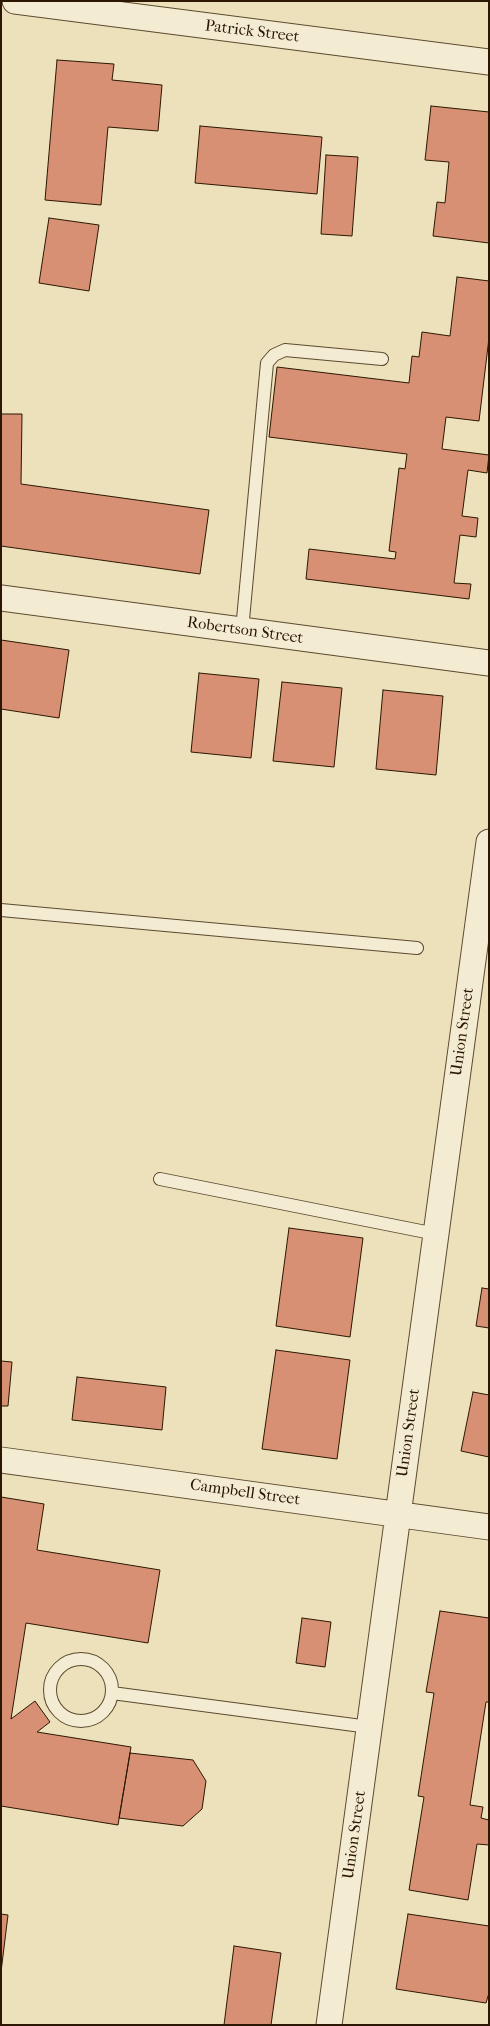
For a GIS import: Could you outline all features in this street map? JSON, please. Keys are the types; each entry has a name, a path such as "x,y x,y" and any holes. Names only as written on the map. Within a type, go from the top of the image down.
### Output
{"street":[{"name":"Patrick Street","path":"15,1 489,62"},
{"name":"Robertson Street","path":"1,598 489,663"},
{"name":"Union Street","path":"329,2025 489,842"},
{"name":"Campbell Street","path":"1,1460 489,1527"}],"lane":[{"path":"242,630 268,363 274,355 285,350 382,359"},
{"path":"1,910 417,948"},
{"path":"160,1179 436,1234"},
{"path":"74,1659 86,1659 98,1664 107,1672 112,1683 112,1693 108,1707 100,1715 88,1721 76,1721 65,1717 56,1708 51,1697 50,1685 55,1673 63,1665 74,1659"},
{"path":"112,1693 369,1727"}],"building":[{"path":"57,60 114,64 112,80 162,85 158,131 108,127 101,205 45,200"},
{"path":"431,106 489,112 489,243 433,236 437,202 445,203 449,162 425,160"},
{"path":"200,126 322,137 317,194 195,183"},
{"path":"326,155 358,157 352,236 321,234"},
{"path":"49,218 99,225 89,291 39,283"},
{"path":"457,277 489,281 489,338 479,421 446,417 442,449 489,455 487,473 468,470 462,516 478,518 476,537 460,535 454,583 471,584 469,599 306,579 309,549 395,559 396,552 389,551 399,468 405,469 407,454 269,437 277,367 409,383 412,356 419,357 422,332 450,336"},
{"path":"1,414 22,414 21,484 209,510 200,574 1,546"},
{"path":"1,640 69,650 59,718 1,709"},
{"path":"199,673 259,679 251,758 191,752"},
{"path":"282,682 342,688 334,767 273,761"},
{"path":"383,690 443,696 436,775 376,769"},
{"path":"289,1228 363,1238 350,1337 276,1326"},
{"path":"482,1288 489,1289 489,1328 476,1326"},
{"path":"276,1350 350,1360 337,1459 262,1449"},
{"path":"1,1361 12,1362 8,1406 1,1406"},
{"path":"77,1377 166,1387 162,1430 72,1420"},
{"path":"473,1392 489,1395 489,1457 461,1451"},
{"path":"1,1497 44,1504 37,1550 160,1570 148,1643 26,1623 11,1719 35,1701 50,1722 37,1732 131,1747 118,1825 1,1806"},
{"path":"440,1611 489,1618 489,1702 486,1702 470,1805 483,1807 481,1818 489,1820 489,1845 477,1844 468,1900 409,1890 424,1797 418,1796 434,1693 426,1692"},
{"path":"302,1618 331,1622 325,1667 296,1663"},
{"path":"130,1753 193,1760 206,1781 202,1809 183,1826 119,1818"},
{"path":"1,1914 8,1915 1,1972"},
{"path":"408,1914 489,1926 489,1993 486,2003 396,1989"},
{"path":"234,1946 281,1953 271,2025 224,2025"}]}
